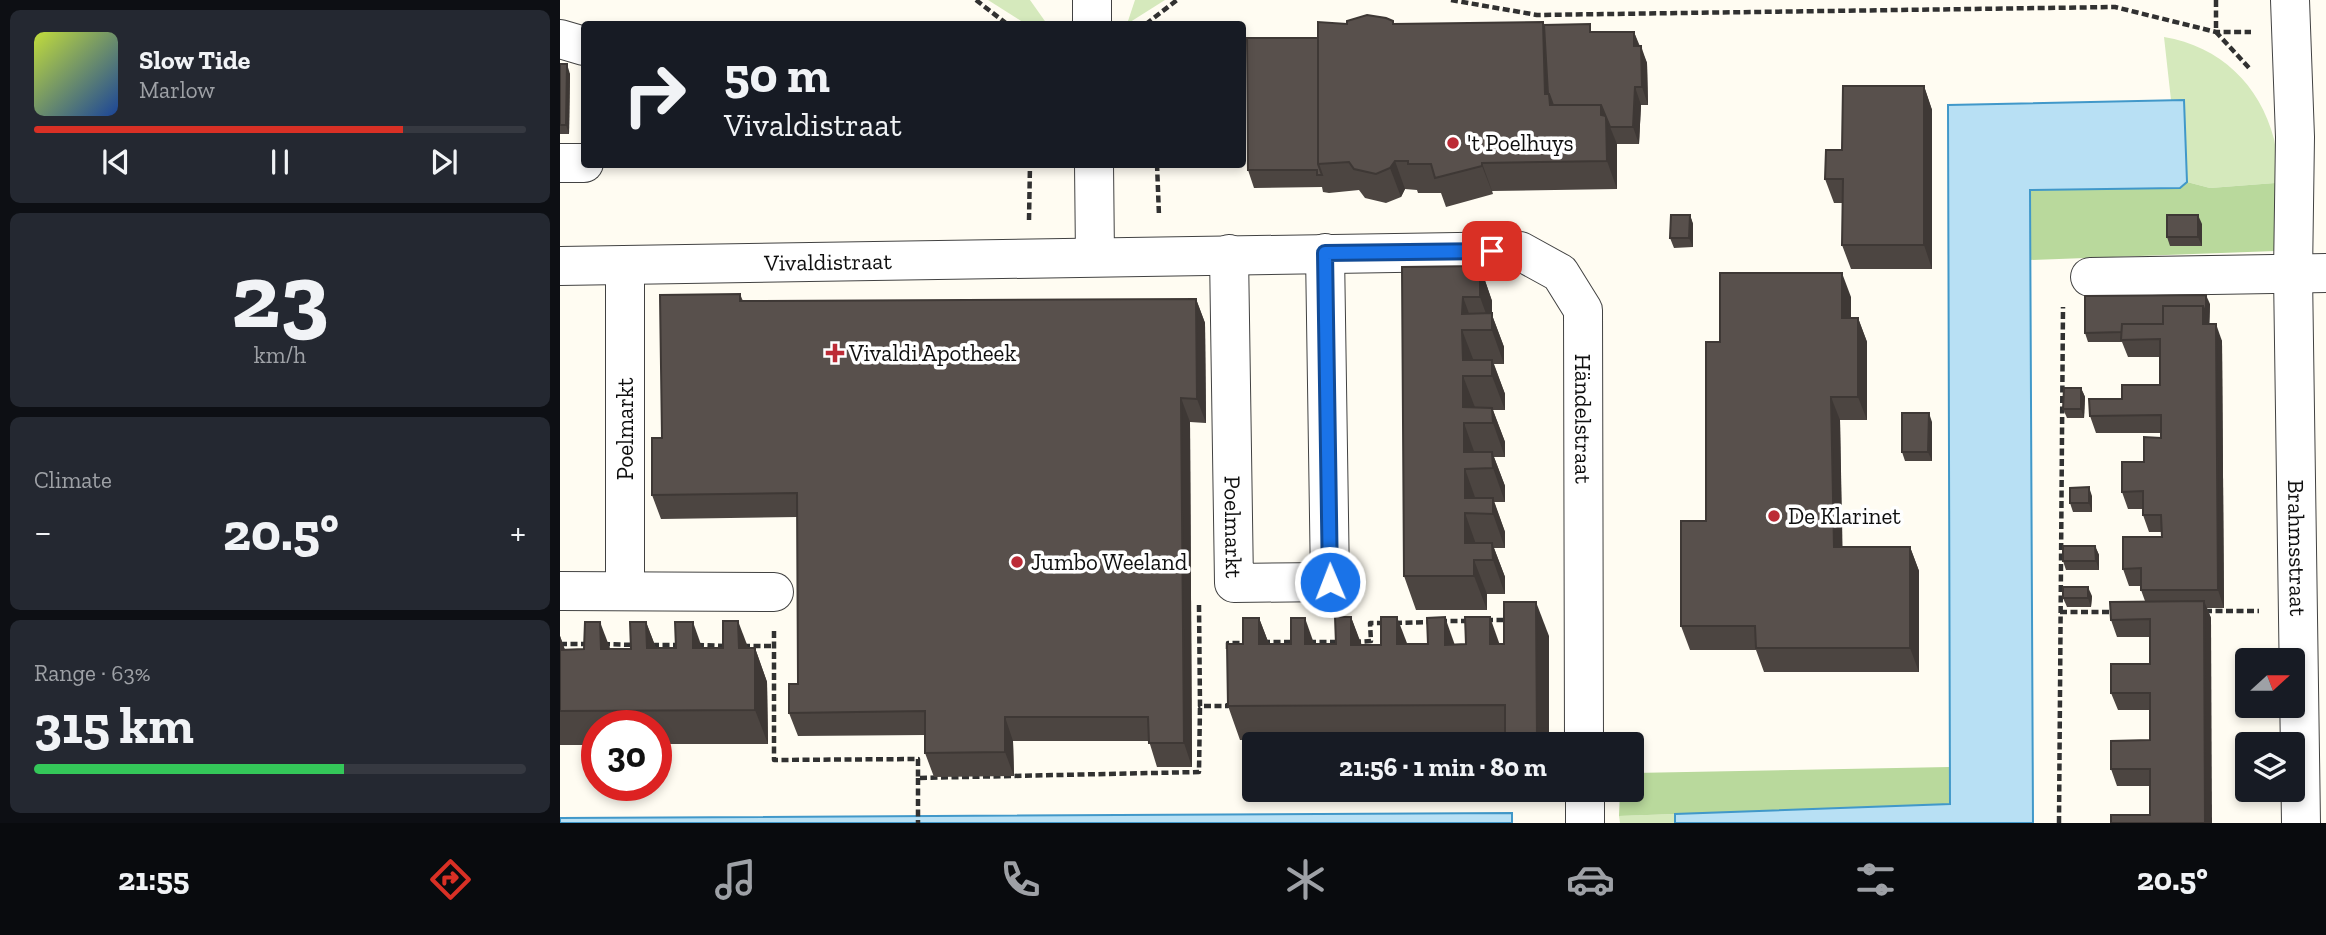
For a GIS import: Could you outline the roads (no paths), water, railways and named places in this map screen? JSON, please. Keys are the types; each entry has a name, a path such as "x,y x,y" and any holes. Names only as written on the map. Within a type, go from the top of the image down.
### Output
{"street":[{"path":"1092,0 1092,21"},
{"name":"Brahmsstraat","path":"2289,16 2295,137 2309,273 2307,632 2313,752 2301,823"},
{"path":"560,39 581,45"},
{"path":"560,163 581,163"},
{"path":"1094,168 1095,256"},
{"name":"Vivaldistraat","path":"560,266 1520,250"},
{"name":"Händelstraat","path":"1520,250 1560,273 1583,310 1584,732"},
{"name":"Poelmarkt","path":"1229,254 1234,583 1248,583 1330,582 1325,253"},
{"name":"Poelmarkt","path":"625,266 625,592"},
{"path":"2090,277 2309,273"},
{"path":"560,591 774,592"},
{"path":"1585,802 1585,823"}],"water":[{"path":"2184,100 2187,182 2180,188 2030,190 2033,823 1675,823 1675,814 1950,804 1948,105"},
{"path":"1512,813 1512,823 560,823 560,818"}],"place":[{"name":"'t Poelhuys","path":"1453,143"},
{"name":"Vivaldi Apotheek","path":"835,353"},
{"name":"De Klarinet","path":"1774,516"},
{"name":"Jumbo Weeland","path":"1017,562"}]}
